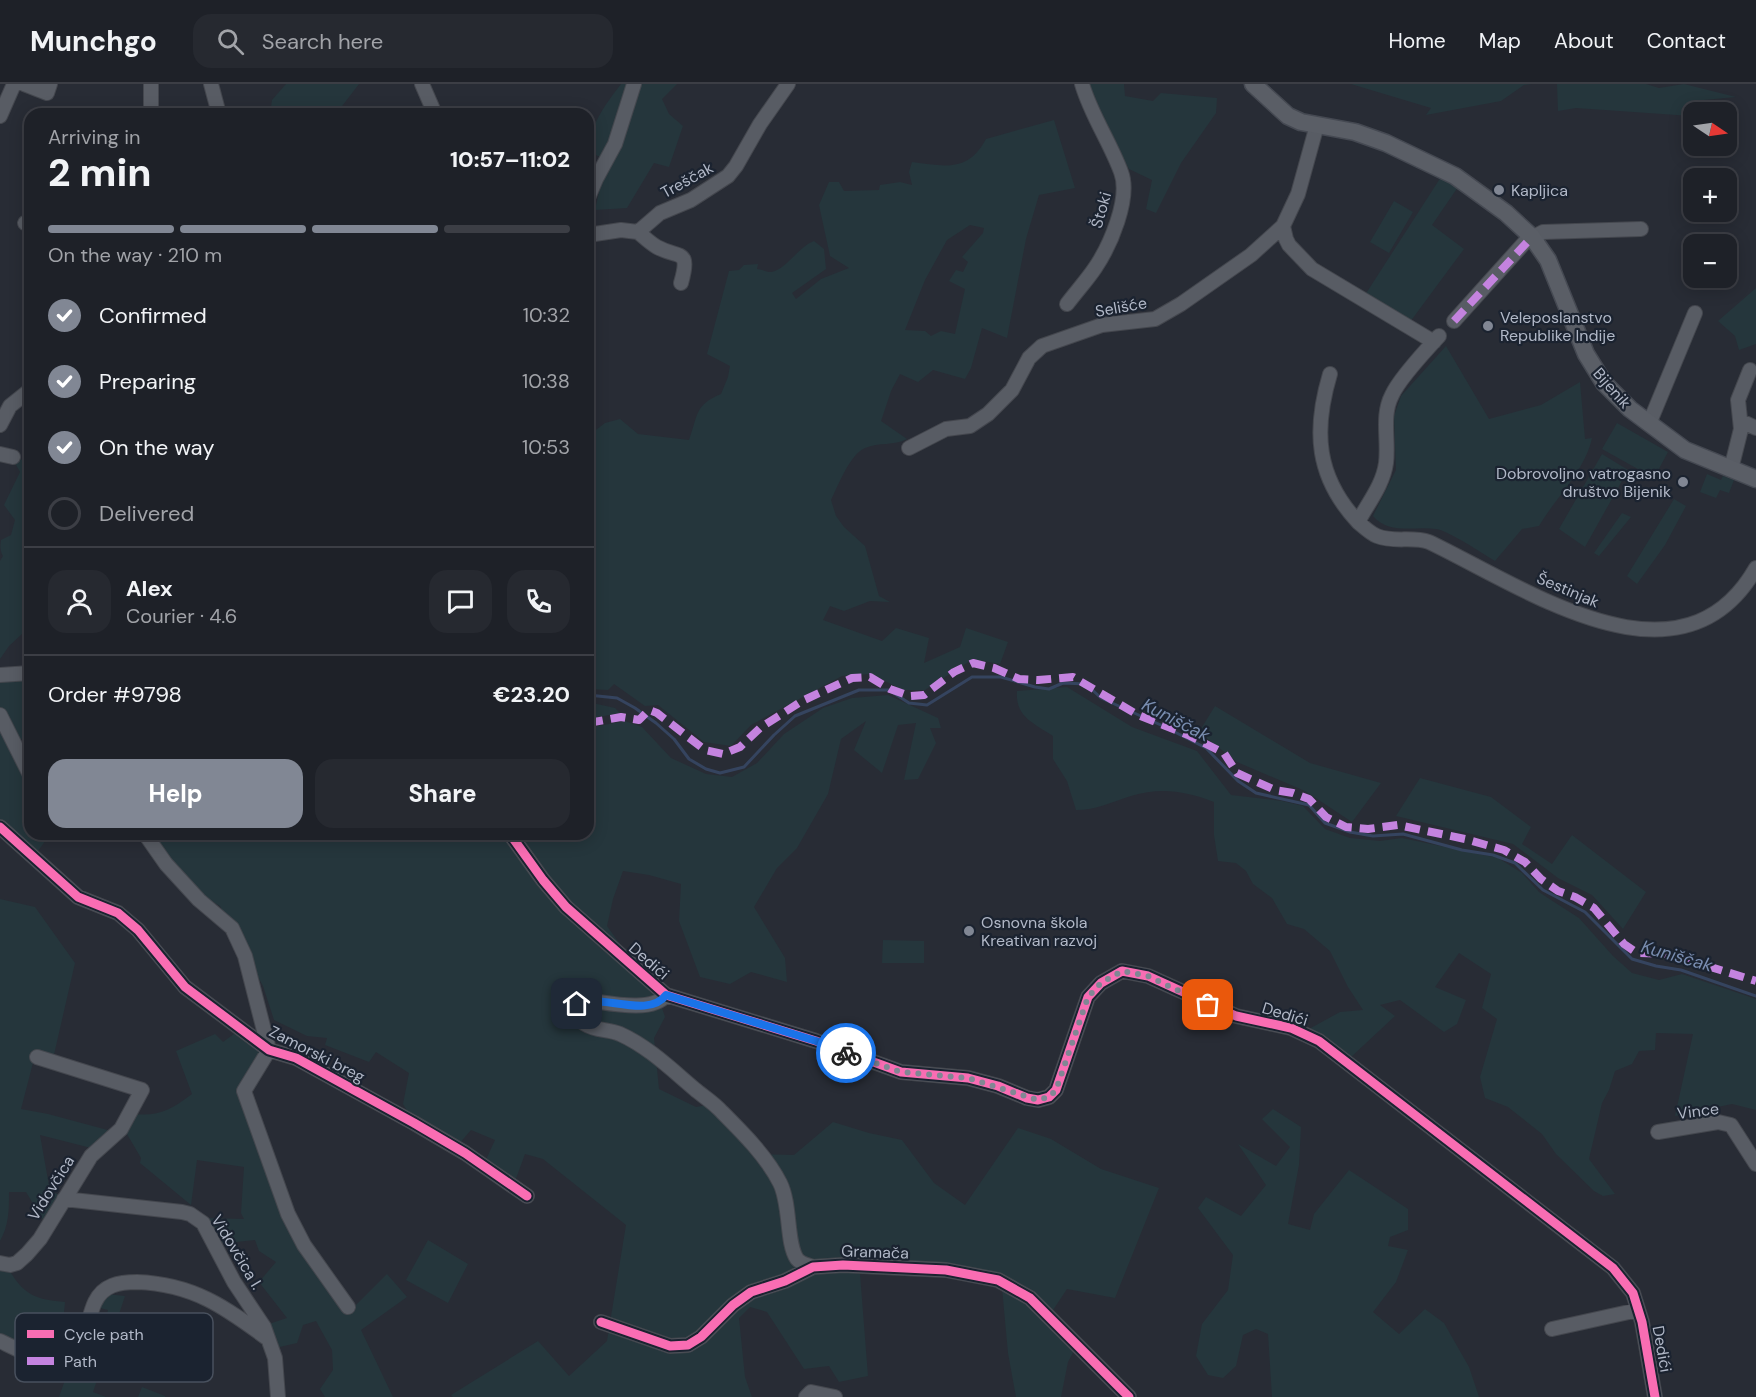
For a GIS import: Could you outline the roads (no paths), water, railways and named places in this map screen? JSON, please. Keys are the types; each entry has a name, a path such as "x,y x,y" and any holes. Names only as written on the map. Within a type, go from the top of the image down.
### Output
{"main road":[{"name":"Bijenik","path":"1253,84 1288,116 1317,125 1370,136 1455,176 1498,207 1541,248 1556,276 1586,354 1597,375 1624,404 1685,450 1756,479"}],"street":[{"path":"0,116 14,84"},
{"path":"24,84 48,89"},
{"path":"151,84 151,108"},
{"path":"211,84 217,108"},
{"path":"422,84 432,108"},
{"path":"594,184 615,144 634,84"},
{"name":"Treščak","path":"638,232 660,213 691,200 728,176 788,84"},
{"name":"Štoki","path":"1067,304 1094,269 1105,250 1118,218 1124,188 1121,172 1082,84"},
{"name":"Selišće","path":"909,448 946,429 970,426 988,414 1012,390 1029,358 1042,346 1102,325 1155,319 1229,271 1283,226 1298,194 1317,125"},
{"path":"1283,226 1289,244 1312,268 1436,339 1392,393 1385,412 1386,465 1380,482 1358,522"},
{"path":"1454,321 1532,237 1541,232 1641,229"},
{"path":"594,234 621,230 638,232 656,246 678,254 685,265 681,283"},
{"path":"1649,424 1695,313"},
{"path":"1731,469 1740,435 1738,400 1750,370"},
{"name":"Šestinjak","path":"1330,374 1320,414 1319,438 1329,481 1344,507 1358,522 1378,537 1414,538 1429,543 1563,607 1599,621 1633,629 1674,629 1702,621 1731,601 1756,568"},
{"path":"0,426 10,406 24,395"},
{"path":"1741,421 1756,428"},
{"path":"0,675 24,673"},
{"path":"0,715 24,763"},
{"name":"Zamorski breg","path":"0,827 78,897 117,913 138,930 185,987 269,1050 296,1058 414,1123 465,1153 527,1196"},
{"path":"149,840 166,864 199,900 232,928 245,956 269,1050 244,1091 288,1214 304,1245 348,1307"},
{"name":"Dedići","path":"514,840 566,907 666,995 816,1041 901,1072 968,1078 1038,1100 1049,1097 1056,1090 1088,997 1101,983 1122,971 1148,976 1236,1016 1291,1029 1319,1041 1613,1268 1633,1293 1655,1397"},
{"path":"666,995 662,1001 656,1003 634,1005 584,1000 577,1004 577,1013 582,1023 596,1029 618,1033 667,1064 721,1111 768,1163 781,1184 787,1201 793,1247 797,1259 813,1267"},
{"name":"Vidovčica","path":"0,1263 10,1265 16,1263 40,1239 91,1156 121,1129 142,1090 37,1057"},
{"name":"Vince","path":"1658,1132 1718,1122 1728,1123 1756,1164"},
{"name":"Vidovčica I.","path":"64,1198 182,1212 203,1223 234,1282 270,1340 275,1358 278,1397"},
{"name":"Gramača","path":"601,1322 670,1346 688,1345 701,1337 733,1305 751,1292 785,1281 813,1267 843,1265 946,1270 998,1280 1030,1298 1129,1397"},
{"path":"91,1313 100,1294 112,1285 125,1282 165,1285 195,1293 242,1319 270,1340"},
{"path":"1552,1329 1638,1310"},
{"path":"0,1341 15,1348"},
{"path":"806,1397 809,1393 814,1392 835,1397"}],"waterway":[{"name":"Kuniščak","path":"594,696 617,698 635,708 674,739 689,759 706,769 720,773 744,767 795,716 859,690 889,690 909,703 927,705 972,677 1001,677 1049,689 1063,683 1086,684 1101,698 1206,748 1238,781 1256,793 1309,805 1325,823 1350,832 1373,836 1403,834 1462,850 1493,855 1515,863 1543,890 1585,912 1632,959 1681,970 1756,996"}],"place":[{"name":"Kapljica","path":"1499,190"},
{"name":"Veleposlanstvo Republike Indije","path":"1488,326"},
{"name":"Dobrovoljno vatrogasno društvo Bijenik","path":"1683,482"},
{"name":"Osnovna škola Kreativan razvoj","path":"969,931"}]}
